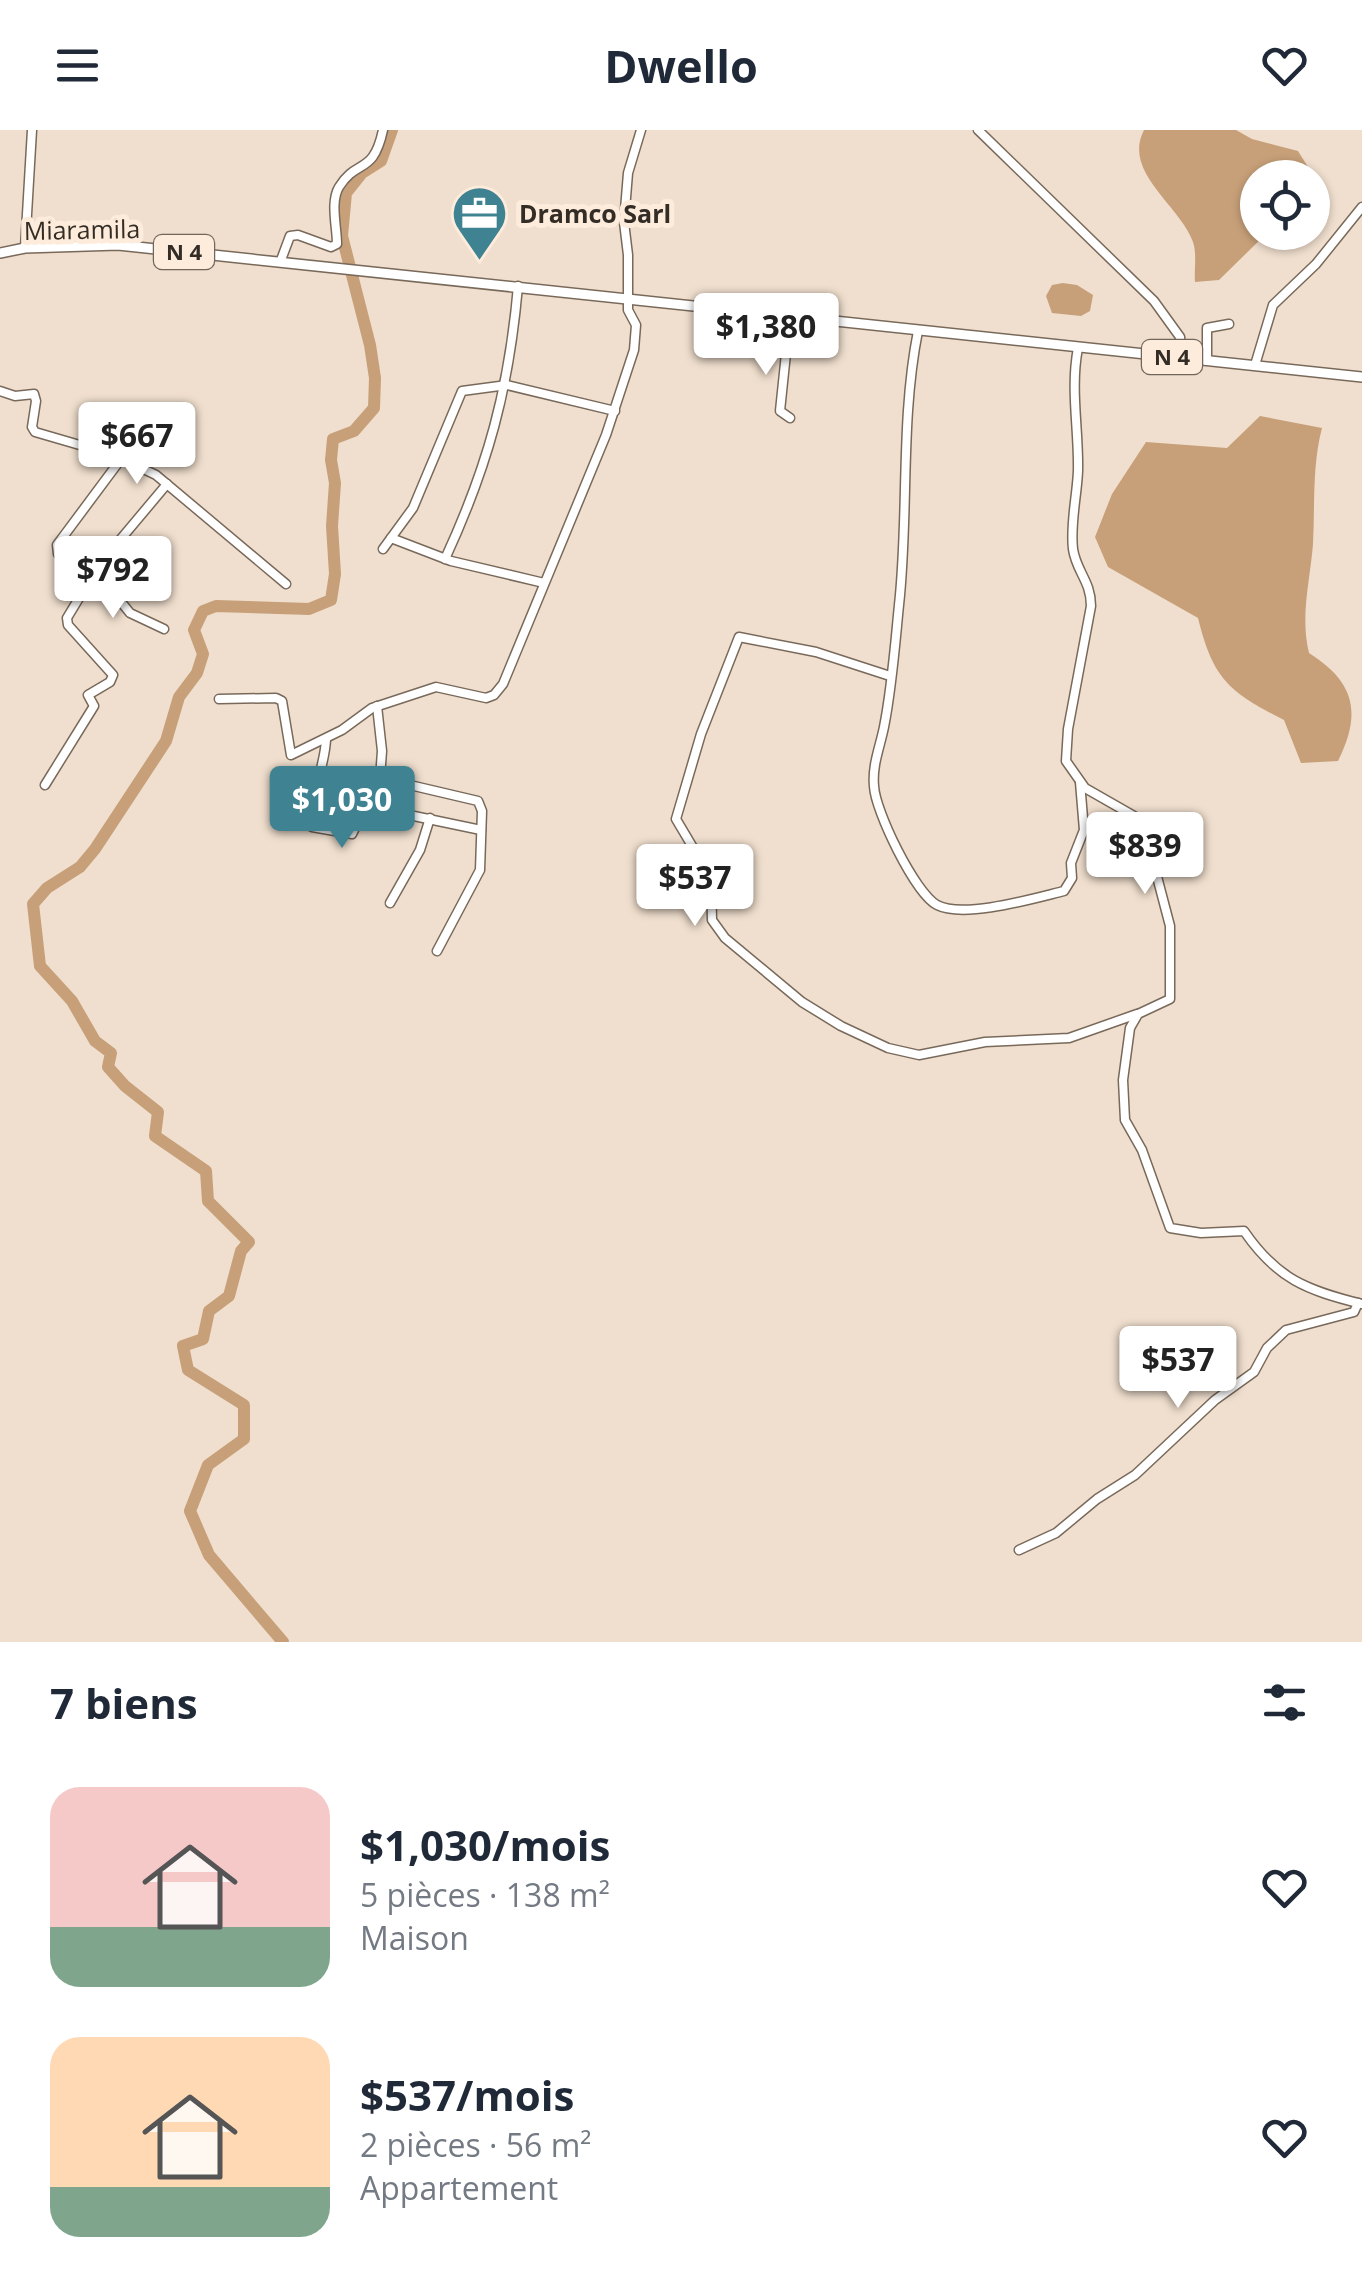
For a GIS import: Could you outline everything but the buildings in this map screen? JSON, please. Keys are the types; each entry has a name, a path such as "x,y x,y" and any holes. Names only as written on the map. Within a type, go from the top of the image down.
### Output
{"main road":[{"name":"Miaramila","path":"0,253 25,248 118,245 518,286"},
{"name":"N 4","path":"518,286 1362,377"}],"street":[{"path":"25,248 32,130"},
{"path":"280,260 290,236 336,244 338,221 334,206 339,187 373,160 382,130"},
{"path":"219,698 276,698 282,702 291,755 326,739 377,706 436,687 486,698 503,684 615,411 634,350 636,326 628,310 624,222 628,174 641,130"},
{"path":"978,130 1154,301 1180,337 1182,357"},
{"path":"1255,365 1273,305 1316,264 1362,207"},
{"path":"445,559 484,467 507,384 518,286"},
{"path":"790,315 780,411 790,418"},
{"path":"1207,360 1207,328 1229,324"},
{"path":"918,331 911,386 904,553 884,726 874,761 874,790 901,862 938,906 973,911 1064,891 1072,878 1071,863 1084,830 1080,781"},
{"path":"890,676 816,652 739,637 701,734 676,820 710,878 712,920 725,938 802,1002 841,1026 888,1048 919,1056 986,1042 1069,1038 1170,999 1170,926 1156,870 1154,840 1141,820 1085,788 1066,761 1090,606 1090,588 1075,559 1072,542 1078,466 1074,369 1078,348"},
{"path":"383,549 413,508 462,391 507,384 615,411"},
{"path":"0,391 16,396 34,394 35,432 121,459 167,484 286,584"},
{"path":"121,459 58,545 58,554 96,571 130,613 164,629"},
{"path":"45,785 94,706 88,695 114,676 66,618 96,571 145,506 167,484"},
{"path":"391,538 445,559 544,582"},
{"path":"377,706 382,752 380,778 478,800 482,811 480,870 437,950"},
{"path":"326,739 326,757 310,811 312,827 352,834 366,806 481,830"},
{"path":"390,903 420,850 430,818"},
{"path":"1019,1550 1056,1533 1135,1474 1215,1400 1254,1372 1267,1348 1286,1330 1354,1312 1360,1303 1284,1277 1264,1260 1244,1231 1200,1233 1170,1228 1142,1150 1126,1120 1124,1067 1130,1028 1138,1014"}],"shaded area":[{"path":"1144,130 1236,130 1252,139 1298,151 1304,160 1240,160 1240,250 1250,250 1219,280 1195,282 1193,242 1146,174 1139,145"},
{"path":"1052,285 1077,285 1093,295 1090,311 1081,316 1052,313 1046,296"},
{"path":"1260,416 1322,428 1315,471 1305,626 1309,653 1336,675 1350,700 1350,728 1338,761 1301,763 1284,720 1249,701 1217,670 1198,618 1108,567 1095,537 1112,494 1146,442 1227,448"}],"waterway":[{"path":"283,1642 209,1555 190,1511 208,1465 244,1439 244,1405 188,1370 183,1346 203,1339 209,1311 229,1296 241,1251 249,1242 208,1201 206,1171 155,1136 158,1112 108,1067 111,1053 95,1041 72,1001 40,966 33,904 47,888 80,867 95,849 166,741 179,697 197,673 203,654 194,630 203,611 216,606 309,609 331,600 335,574 333,439 354,431 374,408 370,345 342,236 346,193 362,173 381,161 392,130"}],"place":[{"name":"Dramco Sarl","path":"480,263"}]}
